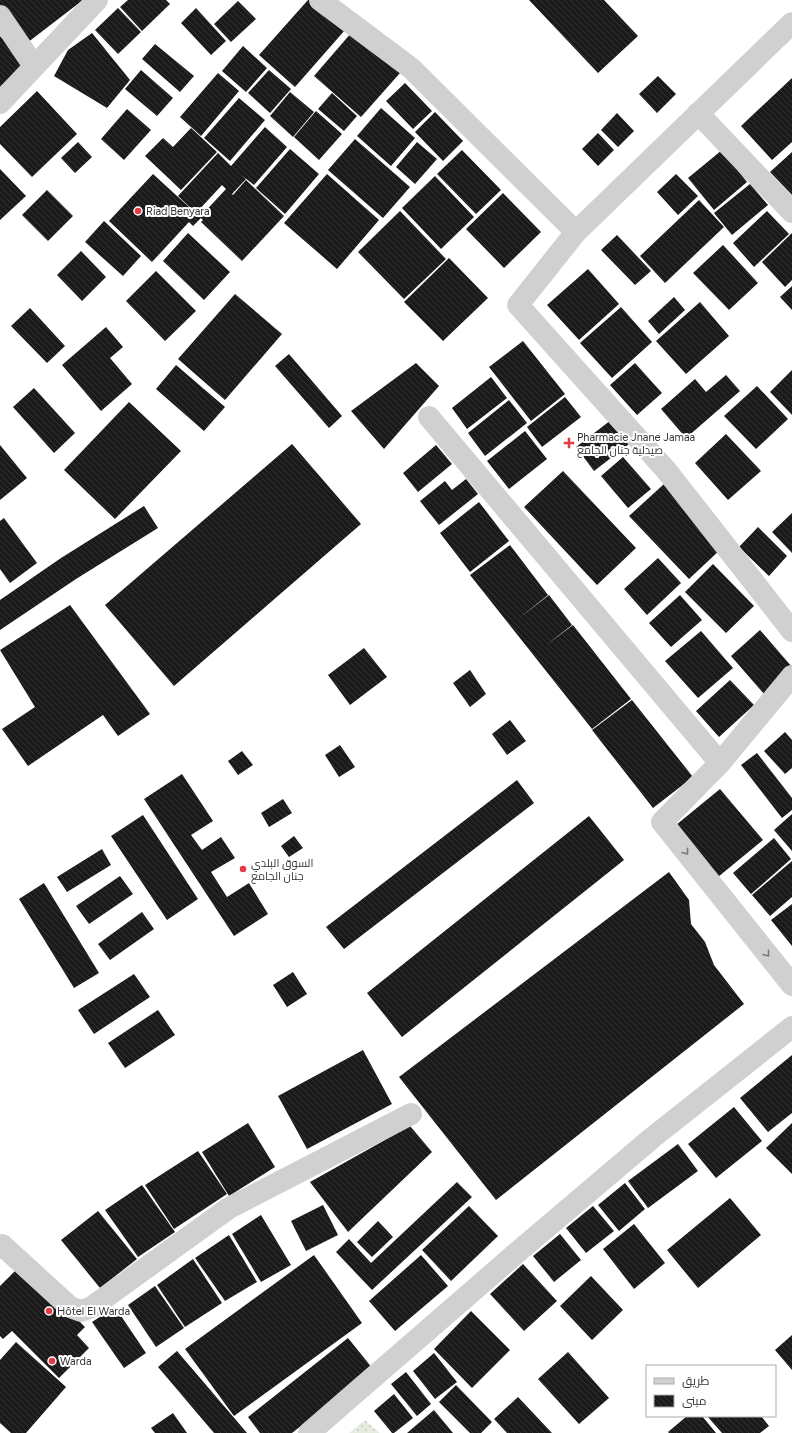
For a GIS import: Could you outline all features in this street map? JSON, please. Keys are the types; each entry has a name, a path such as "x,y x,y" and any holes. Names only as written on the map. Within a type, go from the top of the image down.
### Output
{"street":[{"path":"0,103 97,0"},
{"path":"320,0 411,68 576,232"},
{"path":"0,16 34,66"},
{"path":"792,23 576,232 518,305 666,470 792,631"},
{"path":"698,113 792,212"},
{"path":"429,417 720,763"},
{"path":"792,676 720,763 662,822 792,986"},
{"path":"309,1433 652,1138 792,1027"},
{"path":"0,1248 2,1245 70,1307 81,1311 92,1307 229,1208 411,1114"}],"shaded area":[{"path":"365,1420 380,1433 349,1433"}],"building":[{"path":"0,0 83,0 27,43 0,8"},
{"path":"128,0 166,0 170,4 142,31 120,7"},
{"path":"308,0 310,0 345,30 295,87 259,55"},
{"path":"529,0 604,0 638,36 598,73"},
{"path":"238,1 256,19 231,42 214,24"},
{"path":"118,8 141,32 118,54 95,30"},
{"path":"196,8 226,41 211,55 181,23"},
{"path":"352,32 400,73 361,117 314,76"},
{"path":"92,33 130,80 107,108 54,76 68,50"},
{"path":"0,36 26,62 0,87"},
{"path":"155,44 194,76 180,92 142,59"},
{"path":"243,46 267,68 246,92 222,71"},
{"path":"141,70 173,98 157,116 125,89"},
{"path":"269,70 291,89 270,113 248,93"},
{"path":"218,73 239,91 201,136 180,117"},
{"path":"658,76 676,94 657,113 639,94"},
{"path":"792,78 792,142 772,160 741,126"},
{"path":"405,83 432,111 413,129 386,101"},
{"path":"37,91 77,134 32,177 0,144 0,127"},
{"path":"290,92 314,112 293,137 270,116"},
{"path":"332,93 357,116 344,131 318,109"},
{"path":"239,98 265,120 230,161 204,138"},
{"path":"381,108 415,138 391,166 357,136"},
{"path":"127,109 151,130 124,160 101,139"},
{"path":"316,111 342,134 319,160 294,137"},
{"path":"435,112 463,141 443,161 415,132"},
{"path":"617,113 634,131 618,147 601,130"},
{"path":"265,127 287,147 254,185 240,174 246,179 232,194 233,195 246,180 284,216 242,261 201,222 203,220 200,217 226,189 222,185 196,213 178,196 218,153 231,166"},
{"path":"191,128 217,152 181,190 145,156 163,138 173,147"},
{"path":"598,133 614,150 598,166 582,149"},
{"path":"355,139 410,187 383,218 328,170"},
{"path":"78,142 92,157 75,173 61,158"},
{"path":"417,142 437,159 415,184 396,167"},
{"path":"290,149 319,174 285,214 256,188"},
{"path":"462,150 501,190 476,214 437,174"},
{"path":"722,150 747,182 714,210 688,178"},
{"path":"792,152 792,195 770,172"},
{"path":"0,169 26,196 0,220"},
{"path":"153,174 201,218 193,226 189,222 152,262 109,221"},
{"path":"327,174 379,220 337,269 284,223"},
{"path":"676,174 698,196 678,215 657,192"},
{"path":"435,176 474,217 441,249 402,208"},
{"path":"750,184 768,205 732,235 714,213"},
{"path":"47,190 73,216 48,241 22,215"},
{"path":"503,193 541,232 504,268 466,229"},
{"path":"699,200 724,227 665,283 640,256"},
{"path":"400,211 446,259 404,299 358,252"},
{"path":"767,211 789,234 754,267 733,243"},
{"path":"104,221 141,256 123,276 85,242"},
{"path":"188,233 230,272 204,300 163,261"},
{"path":"792,233 792,280 785,287 762,262"},
{"path":"617,235 651,271 635,285 601,250"},
{"path":"723,245 758,283 729,310 693,273"},
{"path":"81,251 106,277 82,301 57,275"},
{"path":"449,258 488,298 443,341 404,302"},
{"path":"588,269 619,304 579,340 547,305"},
{"path":"156,271 196,311 165,341 126,301"},
{"path":"792,286 792,310 780,297"},
{"path":"235,294 282,334 225,400 178,359"},
{"path":"674,297 685,310 659,334 648,321"},
{"path":"700,302 729,336 686,374 656,341"},
{"path":"621,307 652,342 612,378 580,343"},
{"path":"30,308 65,346 47,363 11,326"},
{"path":"106,327 123,347 110,358 132,384 101,411 62,365"},
{"path":"523,341 565,394 531,421 489,367"},
{"path":"289,354 342,416 329,428 275,366"},
{"path":"416,363 439,386 384,449 351,411"},
{"path":"635,363 662,393 637,415 610,385"},
{"path":"176,365 225,407 204,431 156,389"},
{"path":"792,370 792,415 770,392"},
{"path":"726,375 740,391 686,438 661,409 695,379 706,392"},
{"path":"491,377 507,398 467,429 452,408"},
{"path":"757,386 788,419 756,449 724,416"},
{"path":"34,388 75,433 54,453 13,407"},
{"path":"565,397 581,417 542,447 527,427"},
{"path":"509,400 527,423 485,456 468,433"},
{"path":"129,402 181,451 115,519 64,470"},
{"path":"615,417 633,441 594,471 576,447"},
{"path":"525,431 547,459 509,489 487,461"},
{"path":"726,434 761,471 728,500 695,463"},
{"path":"292,444 361,524 174,686 105,605"},
{"path":"0,445 27,478 0,500"},
{"path":"436,445 452,464 418,492 403,473"},
{"path":"623,457 651,489 628,508 601,476"},
{"path":"563,471 636,548 597,585 524,507"},
{"path":"466,479 478,494 439,525 420,501 445,481 452,490"},
{"path":"664,484 722,548 689,579 629,516"},
{"path":"479,502 509,541 470,572 440,533"},
{"path":"144,506 158,528 76,579 0,630 0,600 61,558"},
{"path":"792,513 792,553 772,532"},
{"path":"4,518 37,563 10,583 0,569 0,521"},
{"path":"758,527 787,556 769,576 739,547"},
{"path":"510,545 548,595 518,619 549,595 572,625 545,646 573,625 631,699 592,729 470,575"},
{"path":"658,558 681,583 647,615 624,589"},
{"path":"713,564 754,606 726,633 685,592"},
{"path":"680,595 702,620 671,647 649,623"},
{"path":"70,605 150,714 118,736 103,715 28,766 2,729 35,707 0,650"},
{"path":"760,630 792,667 764,694 731,656"},
{"path":"701,631 733,668 698,698 665,661"},
{"path":"364,648 387,677 350,705 328,675"},
{"path":"470,670 486,694 470,707 453,683"},
{"path":"730,680 754,705 719,737 696,711"},
{"path":"632,700 693,777 653,808 592,730"},
{"path":"510,720 526,741 507,755 492,734"},
{"path":"785,732 792,740 792,768 785,774 764,751"},
{"path":"340,745 355,767 339,777 325,755"},
{"path":"242,751 253,765 238,775 228,761"},
{"path":"757,753 792,798 792,810 782,818 741,765"},
{"path":"182,774 213,821 191,835 202,850 221,837 235,858 211,872 227,897 249,883 268,914 234,936 144,799"},
{"path":"517,780 534,803 344,949 326,927"},
{"path":"720,789 763,840 718,877 676,825"},
{"path":"283,799 292,813 269,827 261,813"},
{"path":"792,814 792,851 774,830"},
{"path":"143,815 198,899 167,920 111,836"},
{"path":"589,816 624,860 402,1037 367,993"},
{"path":"294,836 303,848 289,857 281,846"},
{"path":"774,838 791,859 751,894 733,873"},
{"path":"102,849 111,865 67,892 57,877"},
{"path":"792,861 792,897 770,916 752,895"},
{"path":"669,872 689,900 691,924 705,942 714,965 744,1004 496,1200 399,1077"},
{"path":"120,876 133,894 89,924 76,906"},
{"path":"44,883 99,973 74,988 19,899"},
{"path":"792,904 792,946 771,920"},
{"path":"142,912 154,929 110,960 98,944"},
{"path":"293,972 307,994 287,1007 273,985"},
{"path":"134,974 150,997 94,1034 78,1010"},
{"path":"158,1010 175,1035 125,1068 108,1043"},
{"path":"363,1050 392,1104 307,1149 278,1096"},
{"path":"792,1055 792,1113 768,1132 740,1098"},
{"path":"734,1107 762,1141 716,1178 688,1144"},
{"path":"248,1123 275,1167 229,1196 202,1152"},
{"path":"792,1123 792,1174 766,1148"},
{"path":"410,1126 432,1152 348,1232 310,1182"},
{"path":"678,1144 698,1171 648,1208 628,1181"},
{"path":"198,1151 227,1194 174,1229 145,1185"},
{"path":"457,1182 472,1197 372,1290 336,1252 349,1239 371,1263"},
{"path":"625,1183 645,1209 619,1231 598,1205"},
{"path":"142,1185 175,1232 138,1257 105,1210"},
{"path":"730,1198 761,1235 698,1288 667,1250"},
{"path":"323,1205 338,1235 306,1251 291,1221"},
{"path":"469,1206 498,1236 451,1281 422,1250"},
{"path":"593,1206 614,1231 586,1253 566,1228"},
{"path":"98,1211 137,1259 100,1288 61,1240"},
{"path":"261,1215 291,1265 261,1282 232,1234"},
{"path":"378,1221 393,1237 372,1257 357,1242"},
{"path":"634,1224 665,1263 634,1289 603,1249"},
{"path":"560,1234 581,1260 554,1282 533,1256"},
{"path":"229,1235 257,1282 225,1301 195,1258"},
{"path":"314,1255 362,1323 234,1416 185,1349"},
{"path":"421,1255 448,1286 395,1331 369,1301"},
{"path":"193,1259 222,1303 185,1327 157,1285"},
{"path":"22,1264 85,1327 77,1335 89,1348 59,1378 12,1331 3,1339 0,1336 0,1286"},
{"path":"523,1264 557,1301 524,1331 490,1294"},
{"path":"591,1276 623,1310 592,1340 560,1306"},
{"path":"155,1286 184,1328 156,1347 128,1305"},
{"path":"115,1307 146,1353 124,1368 92,1322"},
{"path":"471,1311 510,1350 472,1388 434,1349"},
{"path":"792,1335 792,1370 775,1350"},
{"path":"348,1338 373,1369 292,1433 260,1433 248,1417"},
{"path":"16,1342 66,1387 26,1433 11,1433 0,1423 0,1360"},
{"path":"177,1351 247,1433 214,1433 158,1367"},
{"path":"568,1352 609,1398 579,1424 538,1379"},
{"path":"434,1353 457,1382 435,1399 413,1371"},
{"path":"406,1372 431,1404 417,1416 391,1384"},
{"path":"456,1385 492,1422 481,1433 470,1433 439,1402"},
{"path":"394,1394 413,1418 392,1433 374,1411"},
{"path":"518,1397 552,1433 507,1433 494,1419"},
{"path":"434,1410 453,1433 407,1433"},
{"path":"173,1413 187,1433 155,1433 151,1428"},
{"path":"686,1417 703,1417 716,1433 669,1433 668,1432"},
{"path":"708,1417 762,1417 769,1426 760,1433 722,1433"}],"place":[{"name":"Riad Benyara","path":"138,211"},
{"name":"Pharmacie Jnane Jamaa صيدلية جنان الجامع","path":"569,443"},
{"name":"السوق البلدي جنان الجامع","path":"243,869"},
{"name":"Hôtel El Warda","path":"49,1311"},
{"name":"Warda","path":"52,1361"}]}
